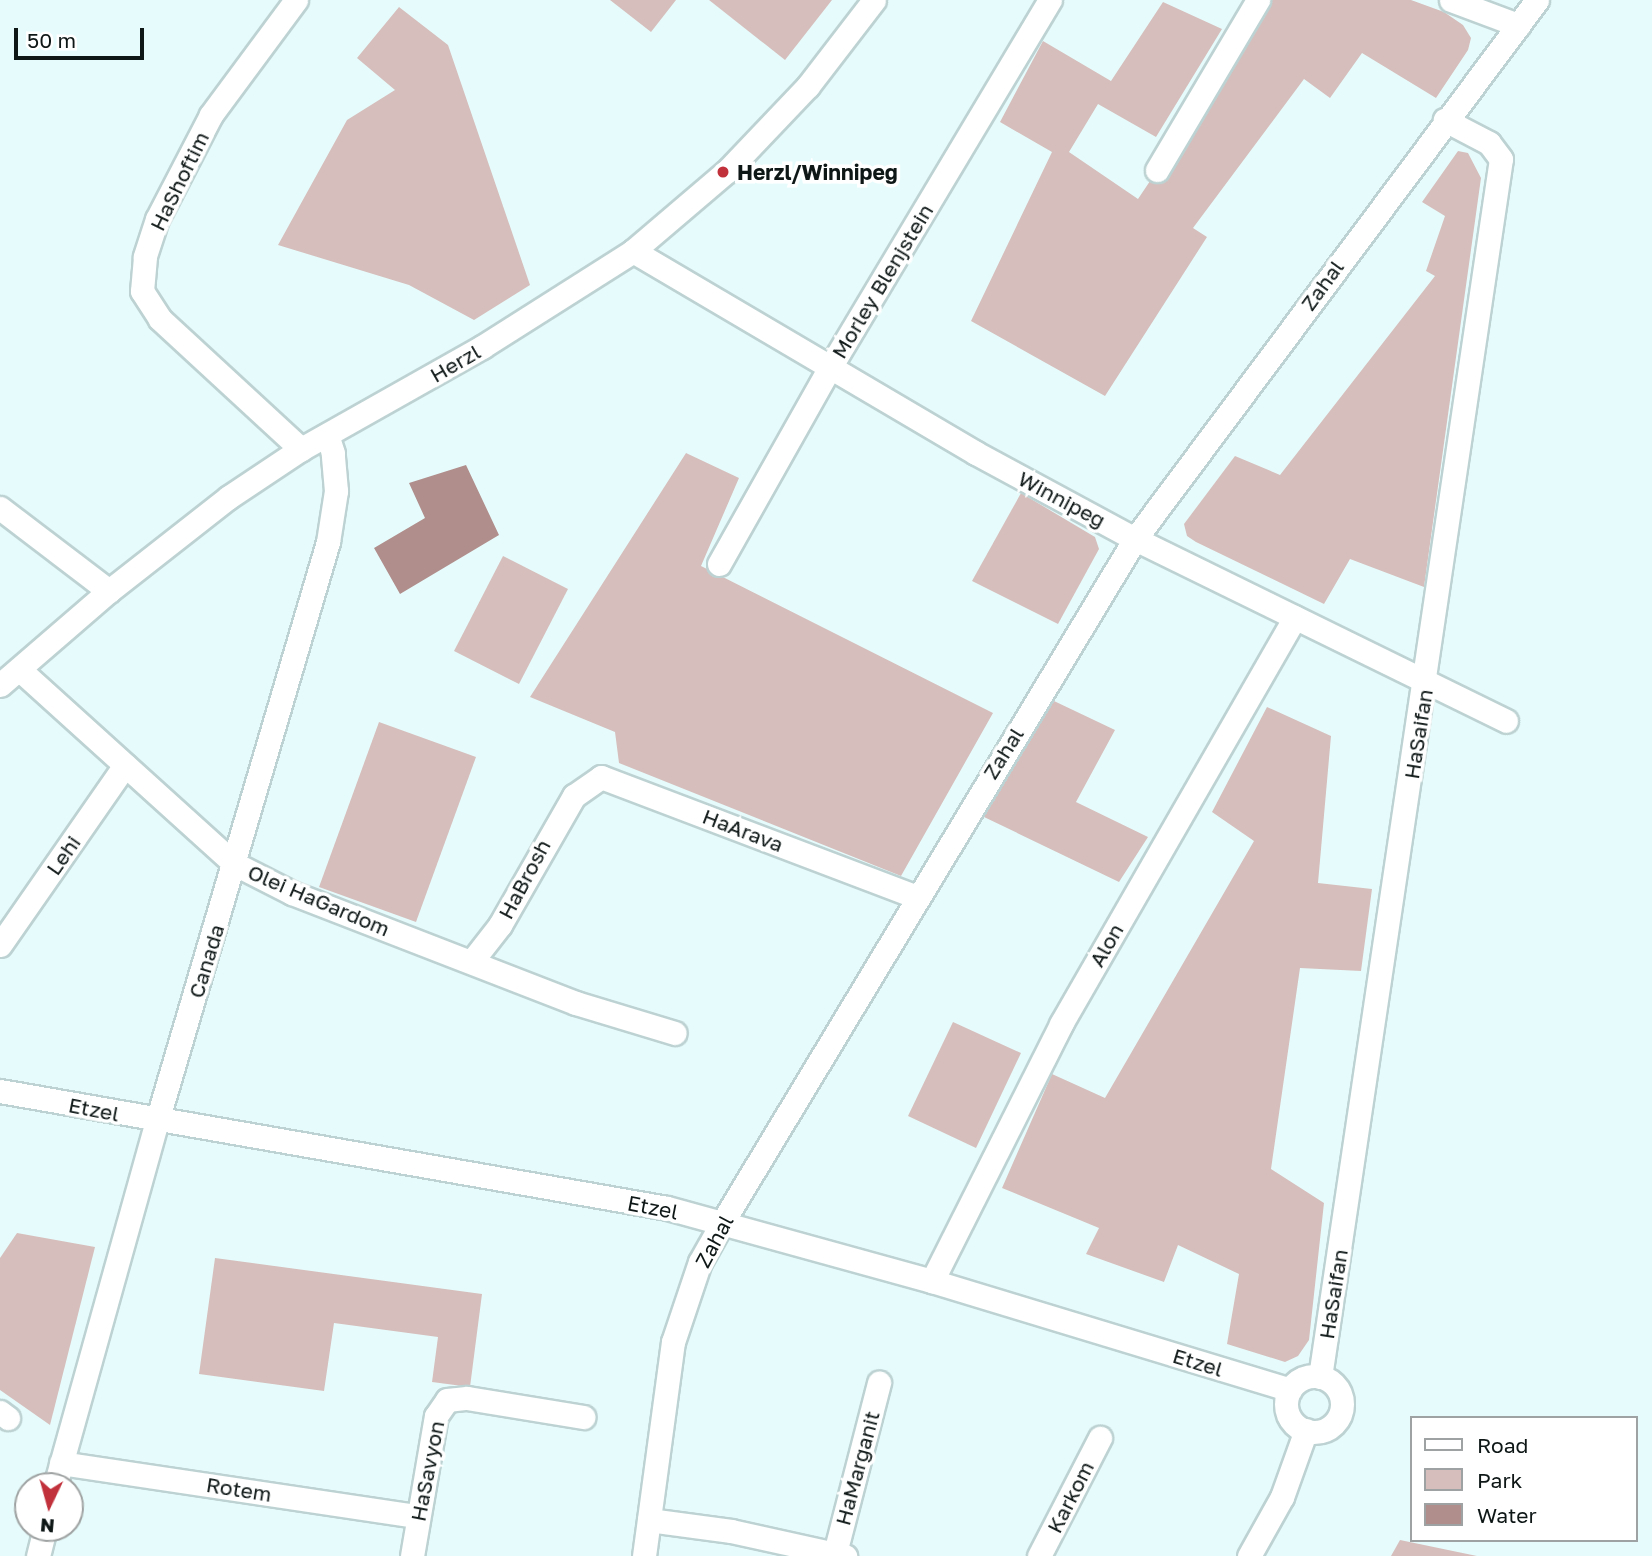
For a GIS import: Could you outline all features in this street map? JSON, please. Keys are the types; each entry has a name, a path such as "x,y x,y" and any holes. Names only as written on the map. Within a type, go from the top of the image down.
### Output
{"street":[{"name":"HaShoftim","path":"296,0 201,134 157,219 145,257 142,291 160,319 301,449"},
{"name":"Herzl","path":"0,685 108,591 229,497 301,449 482,347 633,251 736,162 808,86 874,0"},
{"name":"Morley Blenjstein","path":"719,564 829,369 1050,0"},
{"path":"1157,170 1258,0"},
{"path":"1451,0 1518,25"},
{"name":"Zahal","path":"644,1556 673,1342 700,1262 722,1223 915,896 1135,539 1537,0"},
{"name":"HaSaifan","path":"1320,1377 1426,682 1501,159 1489,143 1445,120"},
{"name":"Winnipeg","path":"633,251 696,285 829,369 1135,539 1506,720"},
{"name":"Canada","path":"59,1472 157,1121 328,542 336,491 333,453 327,435"},
{"path":"0,508 108,591"},
{"name":"Alon","path":"932,1281 1061,1024 1295,617"},
{"name":"Olei HaGardom","path":"20,670 235,864 331,908 576,1003 675,1033"},
{"name":"Lehi","path":"0,945 125,765"},
{"name":"HaArava","path":"574,796 601,777 915,896"},
{"name":"HaBrosh","path":"472,961 499,925 574,796"},
{"name":"Etzel","path":"0,1091 157,1121 667,1208 932,1281 1290,1390"},
{"path":"1305,1377 1320,1377 1339,1390 1342,1409 1332,1425 1306,1430 1288,1413 1290,1390 1305,1377"},
{"name":"HaMarganit","path":"840,1555 879,1383"},
{"name":"HaSavyon","path":"412,1556 436,1416 447,1400 467,1398 583,1417"},
{"path":"1250,1556 1282,1497 1306,1430"},
{"name":"Karkom","path":"1039,1556 1100,1437"},
{"name":"Rotem","path":"61,1463 417,1516"},
{"path":"649,1520 731,1531 840,1555"}],"green space":[{"path":"610,0 676,0 651,32"},
{"path":"709,0 832,0 785,60"},
{"path":"1271,0 1411,0 1444,12 1463,25 1471,38 1468,50 1436,98 1362,53 1330,98 1304,79 1193,228 1207,237 1105,396 971,321 1052,152 1000,122 1043,41 1111,81 1163,2 1222,29 1156,137 1098,104 1069,152 1138,199"},
{"path":"399,7 448,45 530,285 474,320 409,285 278,245 347,120 395,90 357,58"},
{"path":"1458,151 1468,153 1481,178 1424,587 1350,559 1324,604 1196,542 1187,536 1184,524 1235,456 1280,475 1435,276 1426,271 1445,216 1422,202"},
{"path":"686,453 739,478 701,566 993,713 901,876 619,763 615,732 530,697"},
{"path":"1021,493 1095,537 1099,549 1058,624 972,581"},
{"path":"503,556 568,589 519,684 454,651"},
{"path":"1054,701 1115,730 1076,802 1148,837 1119,882 984,817"},
{"path":"1267,707 1331,736 1318,883 1372,889 1361,971 1300,968 1271,1169 1324,1203 1309,1340 1298,1356 1285,1362 1227,1344 1239,1274 1178,1245 1164,1282 1086,1254 1099,1228 1002,1188 1052,1074 1105,1098 1254,841 1212,812"},
{"path":"379,722 476,757 416,922 319,887"},
{"path":"953,1022 1021,1053 976,1148 908,1116"},
{"path":"17,1233 95,1247 50,1425 0,1390 0,1258"},
{"path":"215,1258 482,1294 470,1387 432,1382 438,1337 334,1323 324,1391 199,1374"},
{"path":"1400,1540 1477,1556 1391,1556"}],"water":[{"path":"466,465 499,535 400,594 374,548 425,518 409,483"}],"place":[{"name":"Herzl/Winnipeg","path":"723,172"}]}
